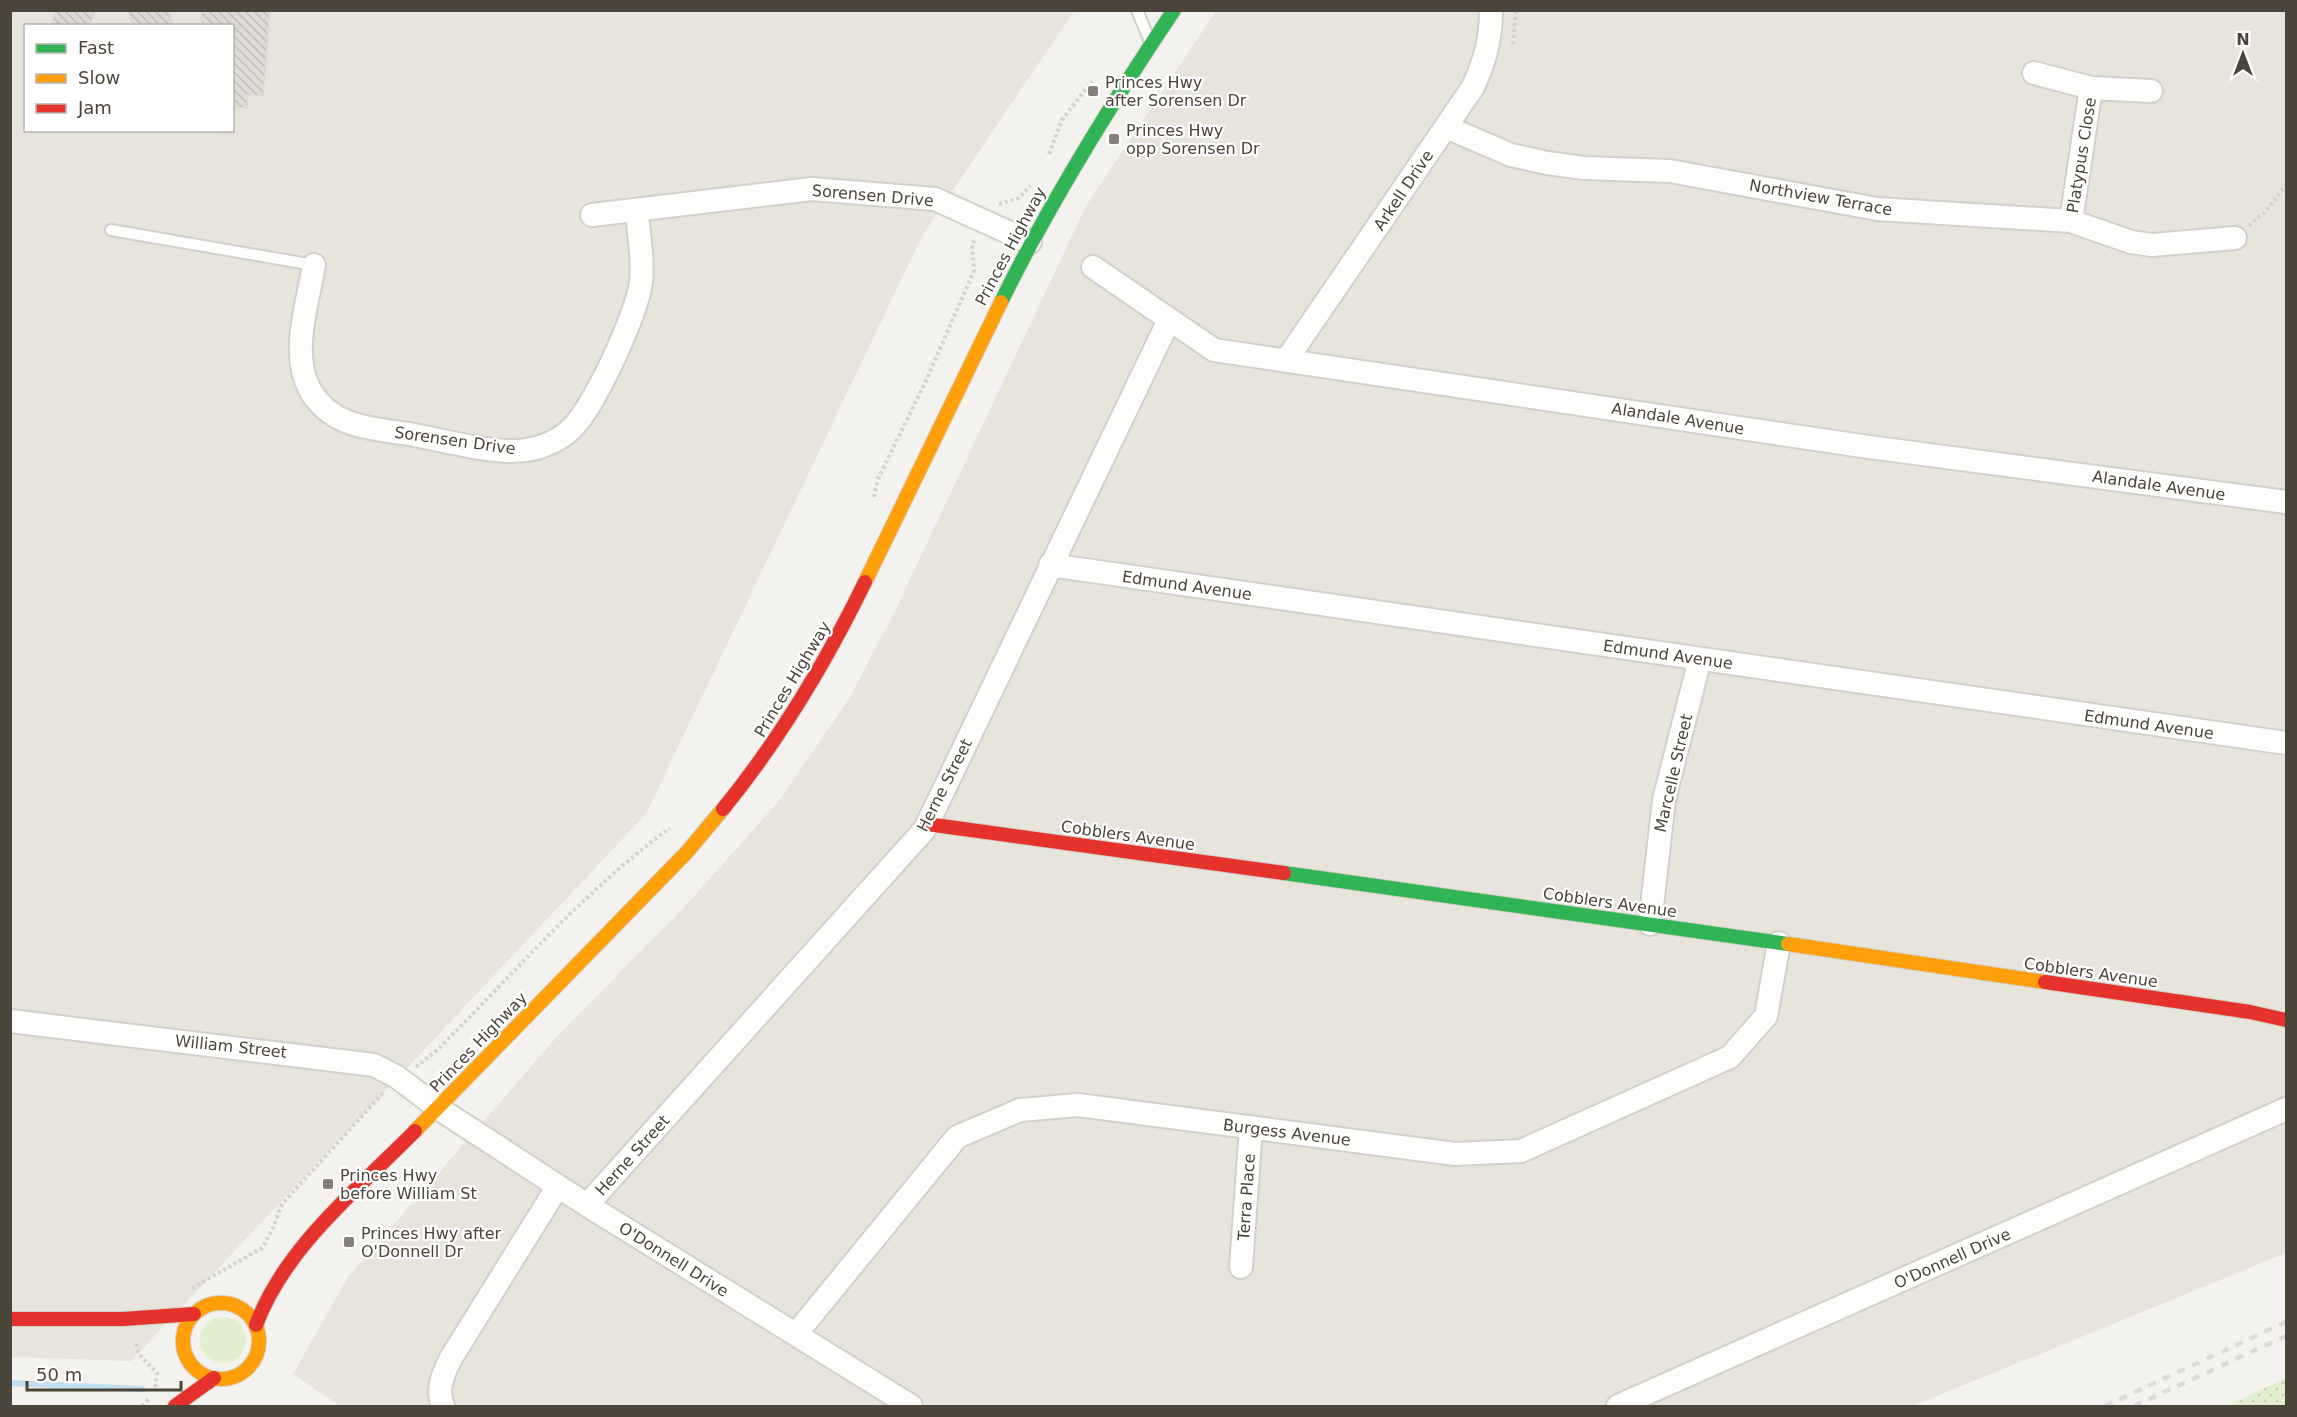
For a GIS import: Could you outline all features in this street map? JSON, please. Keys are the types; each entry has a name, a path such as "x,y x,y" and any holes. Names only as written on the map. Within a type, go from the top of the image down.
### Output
{"main road":[{"name":"Princes Highway","path":"256,1325 266,1298 291,1258 687,852 752,773 831,651 1030,242 1108,109 1174,10"},
{"name":"Cobblers Avenue","path":"927,825 1650,924 2250,1012 2286,1020"},
{"name":"Princes Highway","path":"269,1272 291,1258"},
{"path":"227,1303 244,1290"},
{"path":"173,1334 194,1314 209,1305 227,1303 244,1310 256,1325 259,1334 258,1352 248,1367 232,1377 214,1378 175,1406"},
{"path":"10,1319 130,1322 194,1314"},
{"path":"130,1322 173,1334 193,1365 214,1378"},
{"path":"175,1406 193,1365"}],"street":[{"name":"Arkell Drive","path":"1287,359 1473,87 1485,60 1491,32 1491,10"},
{"name":"Platypus Close","path":"2034,73 2091,88 2151,91"},
{"name":"Platypus Close","path":"2071,221 2091,88"},
{"name":"Northview Terrace","path":"1446,127 1511,155 1547,163 1584,168 1670,171 1877,209 2071,221 2131,242 2152,245 2235,238"},
{"name":"Sorensen Drive","path":"592,215 812,189 935,199 988,221 1030,242"},
{"name":"Sorensen Drive","path":"314,265 302,360 310,389 326,409 346,423 481,447 524,451 540,447 569,431 580,420 600,385 638,300 641,280 637,210"},
{"name":"Alandale Avenue","path":"1094,267 1214,350 1869,447 2286,502"},
{"name":"Herne Street","path":"587,1204 927,825 1169,320"},
{"name":"Edmund Avenue","path":"1050,565 2286,743"},
{"name":"Marcelle Street","path":"1650,924 1664,800 1700,659"},
{"name":"Burgess Avenue","path":"796,1335 957,1137 1020,1110 1078,1105 1455,1154 1521,1152 1730,1057 1767,1016 1779,943"},
{"name":"William Street","path":"10,1022 350,1060 374,1065 401,1080 438,1108"},
{"name":"O'Donnell Drive","path":"438,1108 558,1186 911,1407"},
{"name":"O'Donnell Drive","path":"1618,1407 2286,1109"},
{"name":"Terra Place","path":"1241,1267 1251,1127"},
{"path":"443,1407 440,1399 441,1377 558,1186"}],"lane":[{"path":"1137,10 1151,44"},
{"path":"111,230 314,265"}],"path":[{"path":"1513,44 1516,10"},
{"path":"1045,164 1062,120 1093,80"},
{"path":"874,499 878,479 925,383 974,271 972,244 999,204 1019,198 1034,182"},
{"path":"2235,238 2266,211 2286,184"},
{"path":"186,1290 203,1284 262,1248 282,1204 377,1099 436,1051 638,852 674,825"},
{"path":"130,1322 138,1353 157,1374 157,1383"}],"shaded area":[{"path":"11,11 1074,11 922,236 646,814 131,1361 11,1357"},
{"path":"1216,11 2286,11 2286,1253 1913,1406 340,1406 293,1374 348,1277 561,1032 678,914 778,802 849,699 895,611 1086,206"}],"green space":[{"path":"223,1317 239,1324 246,1340 239,1356 223,1363 207,1356 200,1340 207,1324"},
{"path":"2286,1378 2286,1406 2227,1406"}],"building":[{"path":"57,10 95,10 90,24 51,24"},
{"path":"128,10 168,10 172,24 132,24"},
{"path":"202,10 270,10 263,96 248,94 247,108 234,107 234,24 201,24"}],"waterway":[{"path":"10,1383 142,1389"}],"railway":[{"path":"2105,1406 2286,1322"},
{"path":"2134,1406 2286,1336"}],"traffic: fast":[{"path":"1001,302 1040,227 1083,153 1174,10"},
{"path":"1284,873 1788,944"}],"traffic: slow":[{"path":"865,582 1001,302"},
{"path":"415,1131 687,852 723,809"},
{"path":"1788,944 2045,982"},
{"path":"221,1303 235,1306 248,1314 256,1327 259,1341 256,1355 248,1368 235,1376 221,1379 207,1376 194,1368 186,1355 183,1341 186,1327 194,1314 207,1306 221,1303"}],"traffic: jam":[{"path":"723,809 783,728 818,671 865,582"},
{"path":"927,824 1284,873"},
{"path":"2045,982 2250,1012 2286,1020"},
{"path":"256,1325 285,1270 304,1245 347,1197 415,1131"},
{"path":"10,1319 123,1319 194,1314"},
{"path":"175,1406 214,1378"}],"place":[{"name":"Princes Hwy after Sorensen Dr","path":"1093,91"},
{"name":"Princes Hwy opp Sorensen Dr","path":"1114,139"},
{"name":"Princes Hwy before William St","path":"328,1184"},
{"name":"Princes Hwy after O'Donnell Dr","path":"349,1242"}]}
